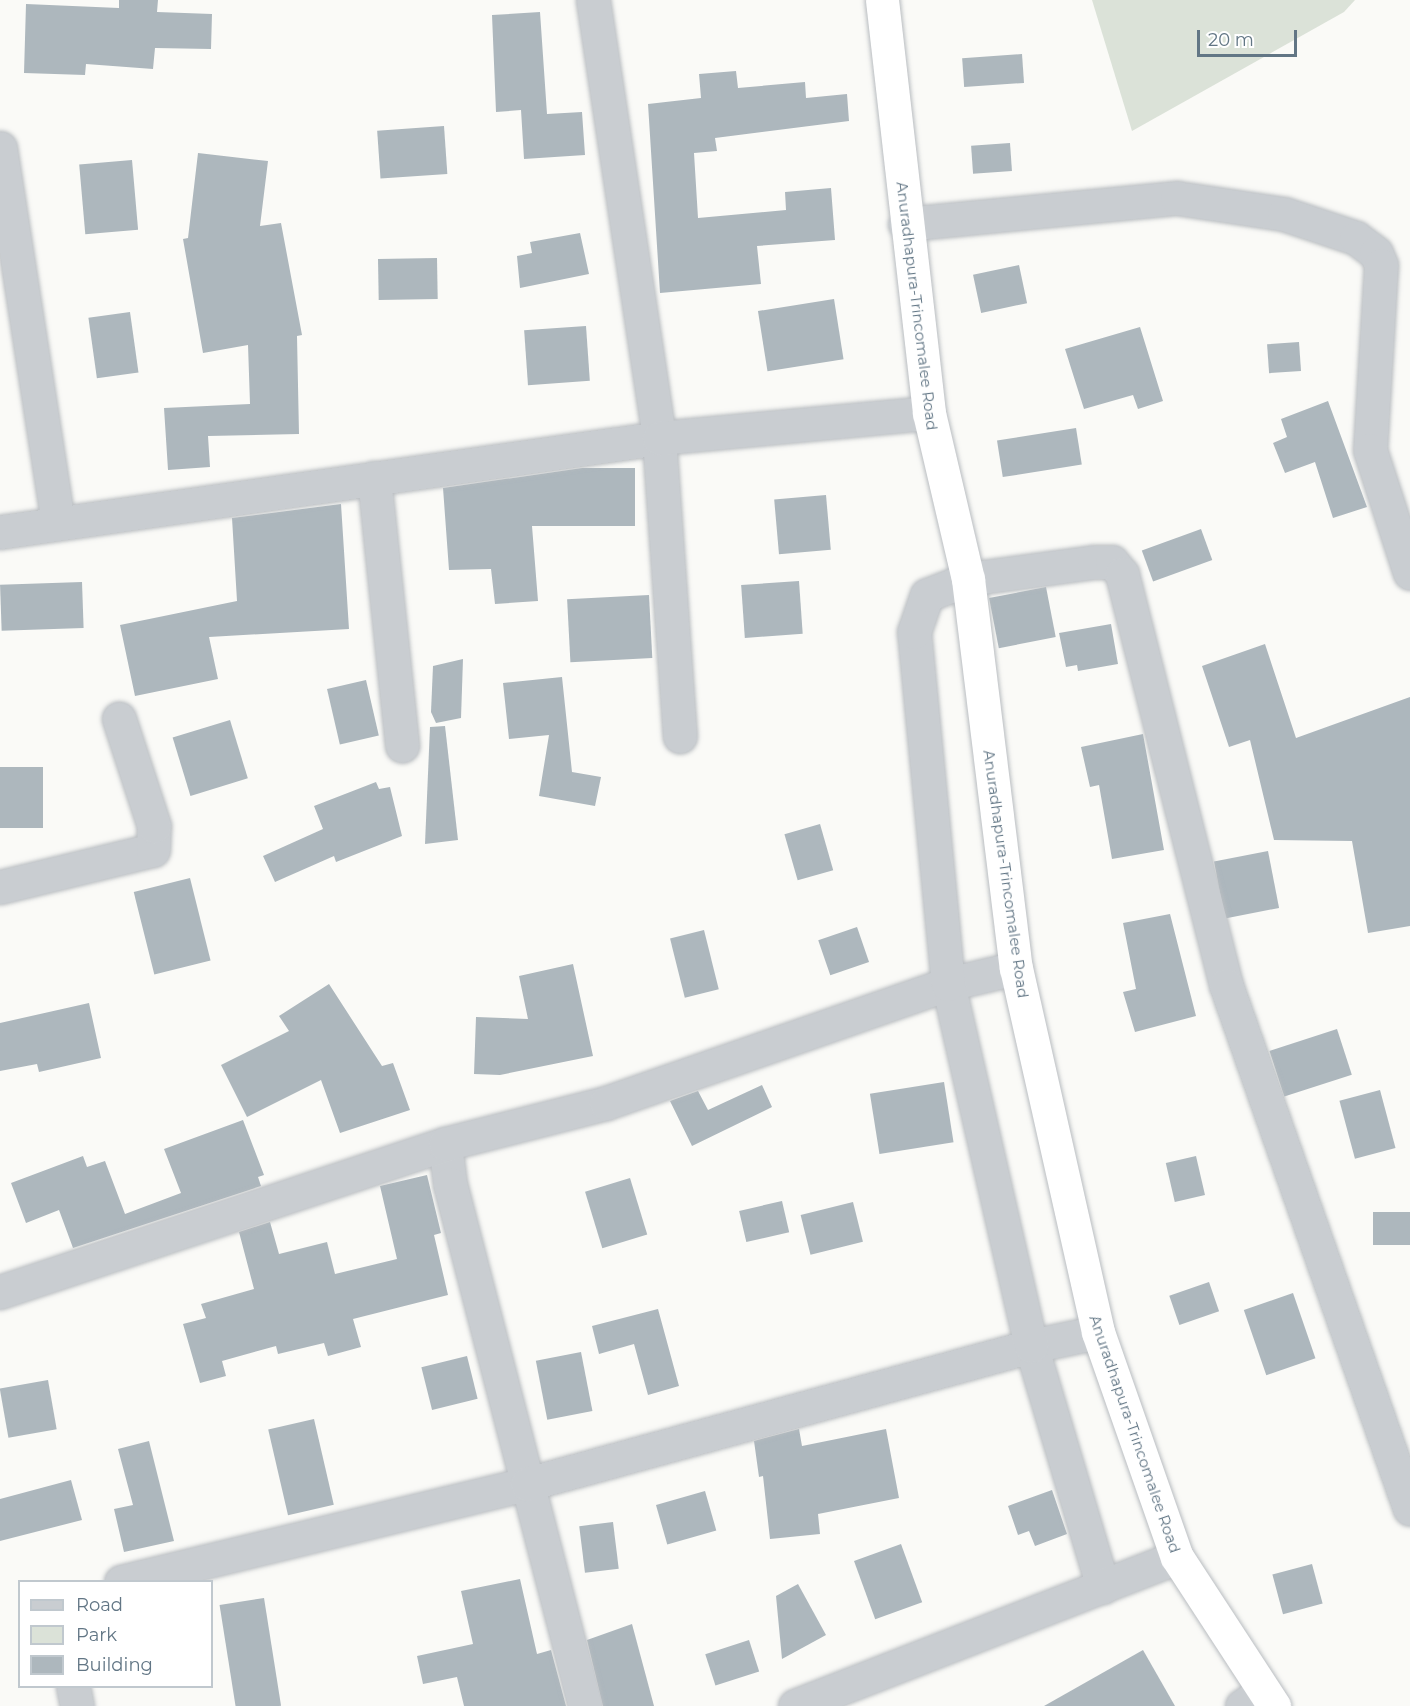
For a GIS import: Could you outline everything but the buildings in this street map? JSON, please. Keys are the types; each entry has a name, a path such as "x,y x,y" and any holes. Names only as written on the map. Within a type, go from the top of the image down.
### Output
{"highway":[{"name":"Anuradhapura-Trincomalee Road","path":"882,0 905,225 929,413 968,579 1016,968 1098,1332 1177,1557 1259,1702"}],"street":[{"path":"593,0 659,438 680,736"},
{"path":"0,148 58,521"},
{"path":"905,225 1177,198 1284,214 1356,238 1376,253 1381,265 1370,450 1410,573"},
{"path":"0,532 58,521 659,438 929,413"},
{"path":"374,478 402,746"},
{"path":"1103,1587 1031,1346 948,984 914,632 927,595 968,579 1094,562 1112,562 1122,574 1226,985 1410,1509"},
{"path":"0,887 153,850 154,826 120,719"},
{"path":"0,1292 445,1144 606,1103 948,984 1016,968"},
{"path":"445,1144 450,1184 527,1484 549,1553 585,1706"},
{"path":"125,1580 527,1484 1031,1346 1098,1332"},
{"path":"795,1706 1177,1557"},
{"path":"73,1688 77,1706"}],"green space":[{"path":"1092,0 1355,0 1344,12 1132,131"}]}
